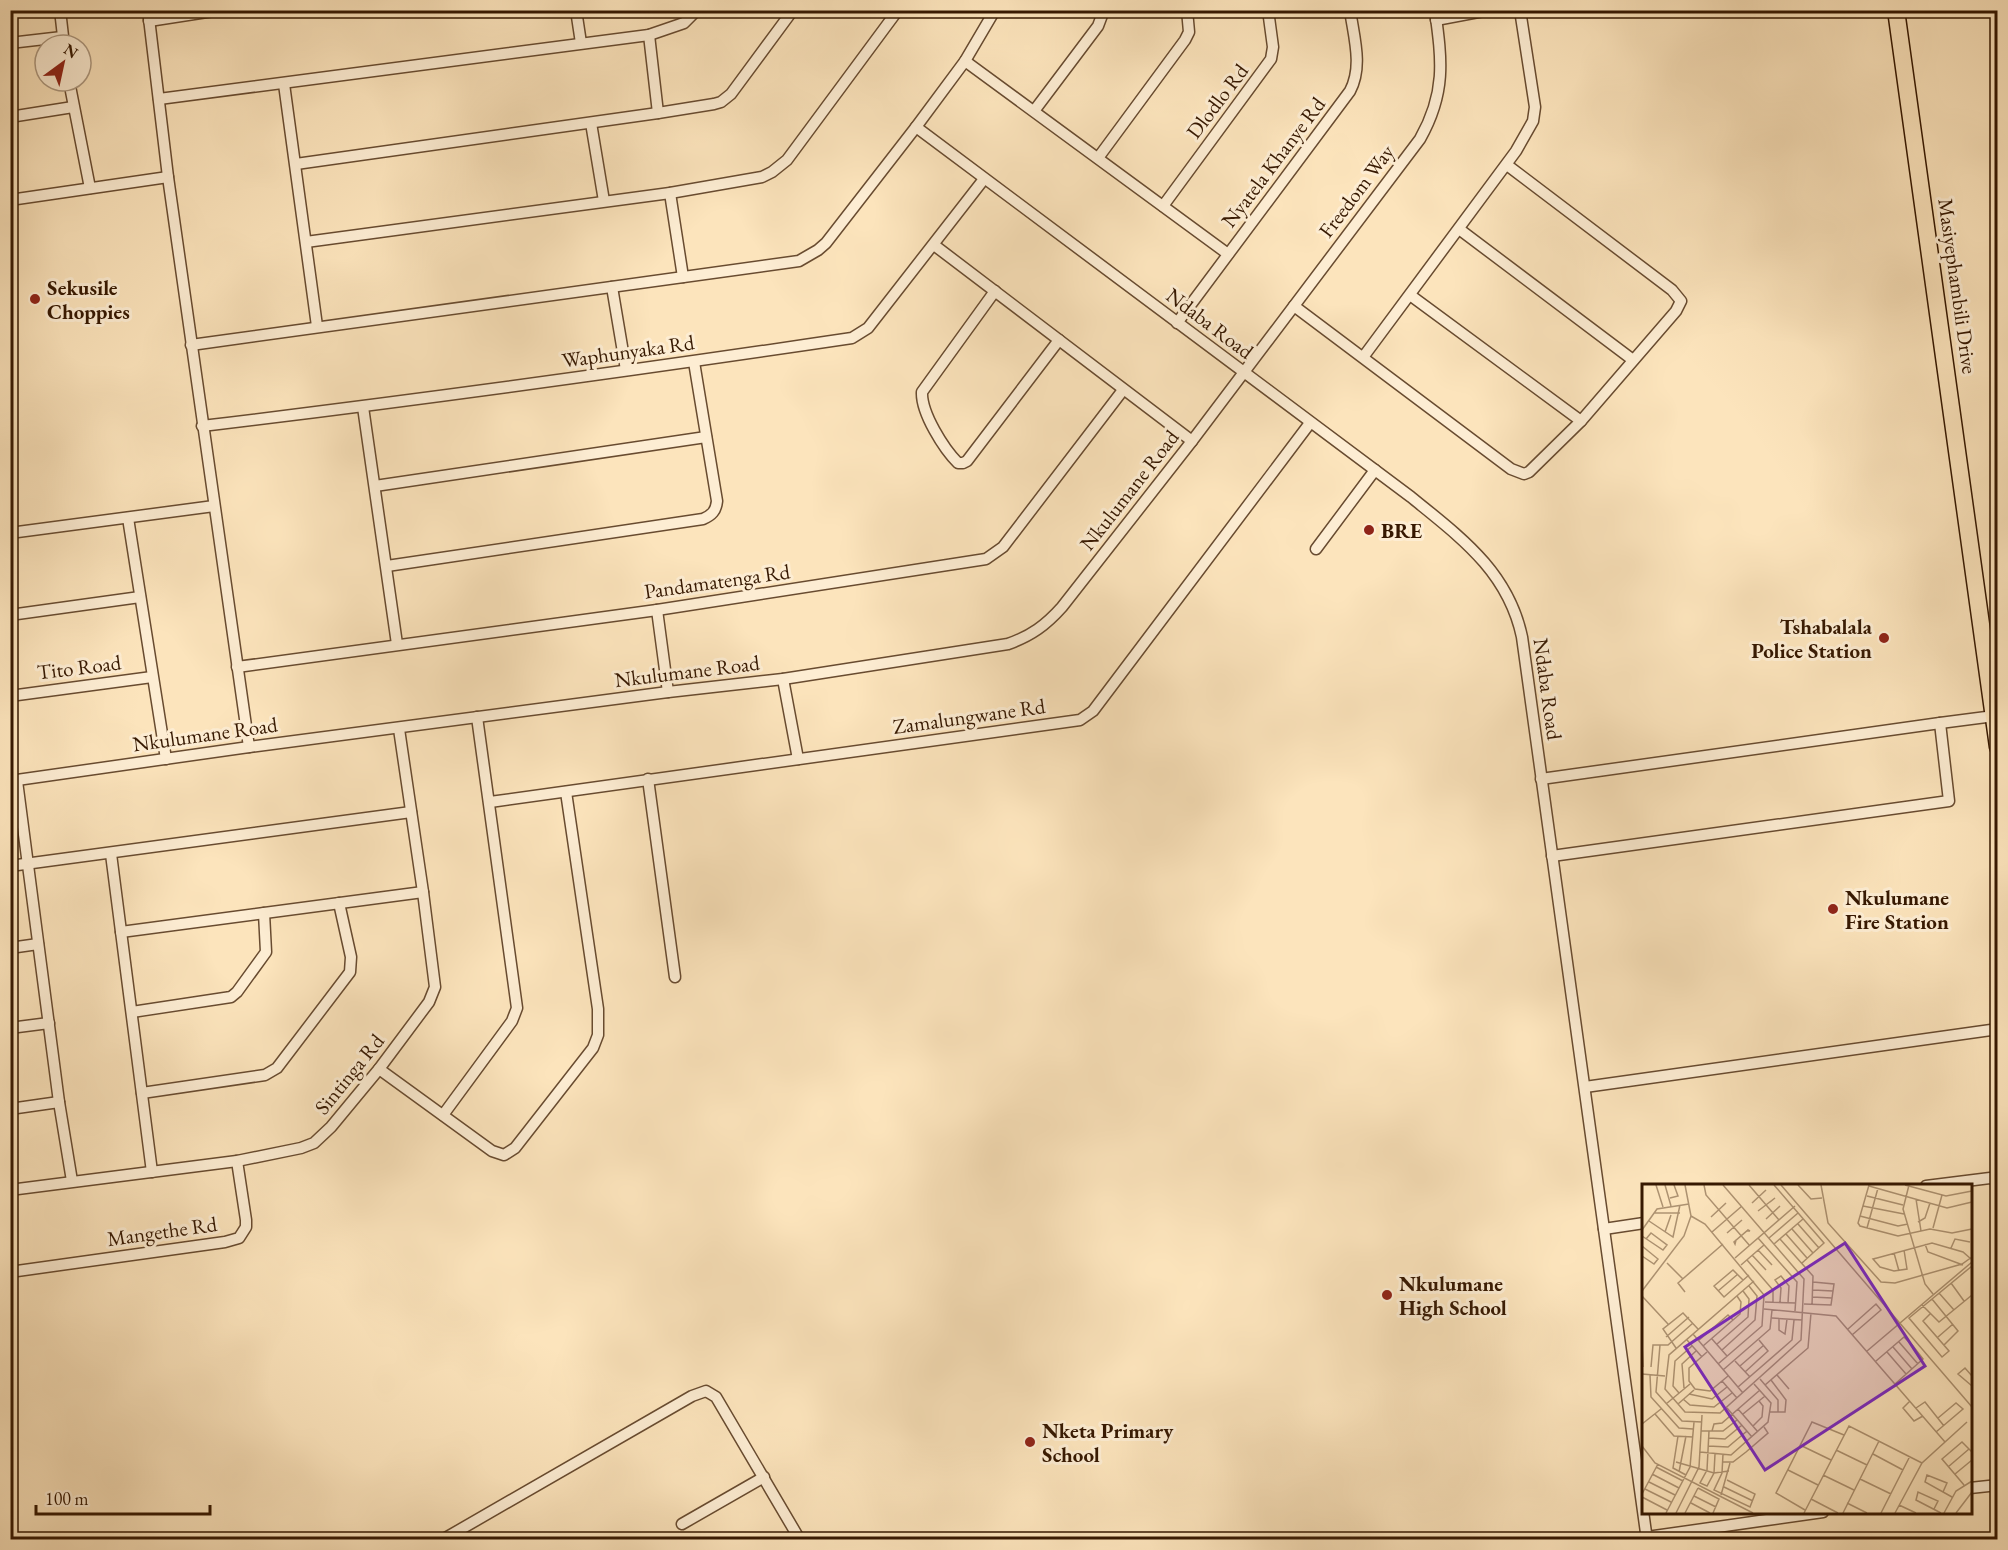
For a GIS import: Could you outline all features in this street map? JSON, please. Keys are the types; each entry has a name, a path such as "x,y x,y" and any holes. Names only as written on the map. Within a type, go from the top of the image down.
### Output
{"main road":[{"name":"Masiyephambili Drive","path":"1896,10 1998,747"}],"street":[{"path":"60,10 62,33"},
{"path":"220,10 149,16 202,426 249,747"},
{"path":"576,10 581,43"},
{"path":"159,99 649,35 684,23 697,10"},
{"path":"296,164 714,104 727,98 793,10"},
{"path":"306,242 670,193 751,180 772,172 780,166 898,10"},
{"path":"191,345 791,263 809,256 826,243 916,127 965,61 995,10"},
{"path":"1034,111 1098,26 1104,10"},
{"path":"1098,158 1185,40 1189,32 1187,10"},
{"name":"Dlodlo Rd","path":"1163,206 1271,59 1273,47 1268,10"},
{"name":"Nyatela Khanye Rd","path":"1177,323 1354,84 1358,73 1358,61 1350,10"},
{"path":"1436,15 1489,10"},
{"path":"1364,356 1524,139 1535,114 1520,10"},
{"name":"Freedom Way","path":"1243,373 1420,139 1428,125 1441,80 1436,15"},
{"path":"649,35 658,113"},
{"path":"10,43 33,42"},
{"path":"965,61 1228,254"},
{"path":"284,84 317,326"},
{"path":"71,93 90,188"},
{"path":"10,117 73,107"},
{"path":"591,123 604,201"},
{"name":"Ndaba Road","path":"916,127 1310,423 1411,496 1467,544 1502,584 1512,602 1522,637 1642,1502"},
{"path":"1294,306 1518,473 1524,474 1534,468 1581,421 1680,306 1680,301 1678,296 1506,165"},
{"path":"10,200 168,177"},
{"name":"Waphunyaka Rd","path":"202,426 363,407 694,362 858,336 868,328 984,178"},
{"path":"670,193 683,277"},
{"path":"1459,229 1633,360"},
{"path":"934,245 1191,441"},
{"path":"612,287 626,370"},
{"path":"995,291 922,392 923,404 933,427 958,463 963,464 967,461 1059,340"},
{"path":"1410,295 1581,421"},
{"path":"387,566 703,519 714,512 717,501 694,362"},
{"name":"Nkulumane Road","path":"14,781 249,747 783,679 1008,644 1024,639 1037,631 1062,607 1243,373"},
{"name":"Pandamatenga Rd","path":"237,666 657,610 986,559 1003,547 1124,390"},
{"path":"363,407 397,644"},
{"name":"Zamalungwane Rd","path":"490,802 1072,722 1087,717 1310,423"},
{"path":"375,486 706,437"},
{"path":"1316,549 1375,470"},
{"path":"10,533 214,506"},
{"path":"128,518 166,759"},
{"path":"10,615 140,597"},
{"path":"657,610 668,692"},
{"name":"Tito Road","path":"10,696 152,677"},
{"path":"783,679 798,759"},
{"path":"443,1115 512,1021 517,1008 477,717"},
{"path":"1541,779 1994,717"},
{"path":"1552,856 1949,801 1940,723"},
{"name":"Sintinga Rd","path":"10,1190 237,1161 301,1148 314,1143 331,1127 379,1069 433,995 434,979 423,891 399,729"},
{"path":"648,779 675,977"},
{"path":"14,781 29,864 38,944 72,1181"},
{"path":"379,1069 492,1151 504,1155 510,1152 589,1054 596,1042 598,1027 596,990 566,792"},
{"path":"10,866 411,812"},
{"path":"111,854 152,1172"},
{"path":"121,932 423,891"},
{"path":"141,1093 265,1075 277,1068 350,972 351,957 339,903"},
{"path":"132,1012 231,997 266,952 264,913"},
{"path":"10,948 38,944"},
{"path":"10,1028 49,1023"},
{"path":"1585,1087 1998,1029"},
{"path":"10,1109 60,1101"},
{"name":"Mangethe Rd","path":"10,1272 225,1242 239,1238 246,1227 246,1220 237,1161"},
{"path":"1935,1184 1990,1178 1998,1180"},
{"path":"1604,1229 1642,1223"},
{"path":"442,1539 458,1536 700,1392 706,1391 716,1397 800,1539"},
{"path":"682,1524 764,1477"},
{"path":"1972,1488 1998,1485"},
{"name":"Ndaba Road","path":"1644,1514 1647,1538"},
{"path":"1647,1538 1798,1515"}],"place":[{"name":"Sekusile Choppies","path":"35,299"},
{"name":"BRE","path":"1369,530"},
{"name":"Tshabalala Police Station","path":"1884,638"},
{"name":"Nkulumane Fire Station","path":"1833,909"},
{"name":"Nkulumane High School","path":"1387,1295"},
{"name":"Nketa Primary School","path":"1030,1442"}]}
